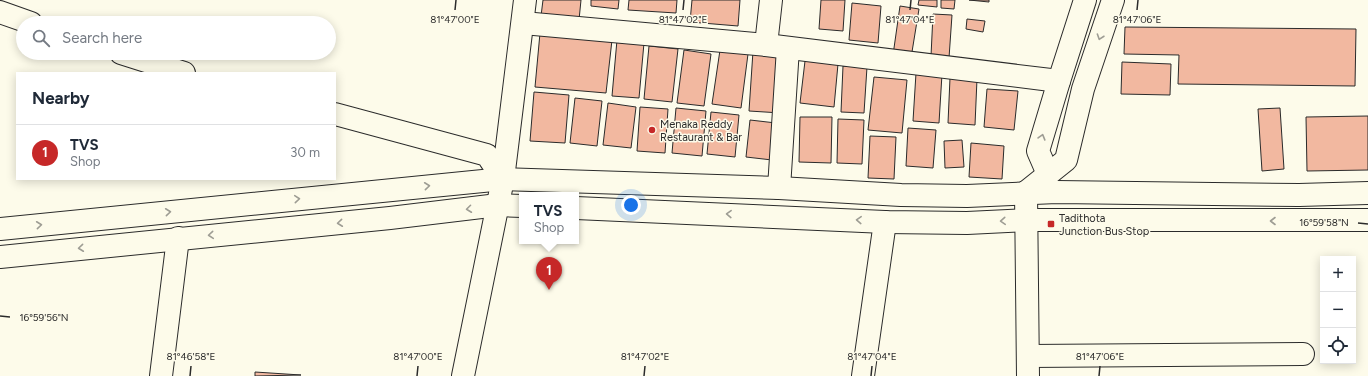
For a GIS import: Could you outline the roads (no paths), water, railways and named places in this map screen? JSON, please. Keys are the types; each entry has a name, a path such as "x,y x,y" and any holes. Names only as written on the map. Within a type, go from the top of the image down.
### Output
{"main road":[{"path":"463,376 503,179 525,0"},
{"path":"766,45 771,0"},
{"path":"1048,174 1038,151 1085,0"},
{"path":"1026,192 1066,160 1083,89 1113,0"},
{"path":"0,12 16,18"},
{"path":"523,23 766,45 1059,81"},
{"path":"779,188 788,48"},
{"path":"143,60 181,72"},
{"path":"336,114 487,155 503,179"},
{"path":"0,229 503,179 779,188 901,195 968,196 1026,192 1299,195 1368,193"},
{"path":"1026,192 1028,366 1303,354"},
{"path":"0,257 390,218 498,205 519,206"},
{"path":"579,208 885,222 967,224 1026,220 1368,220"},
{"path":"863,376 885,222"},
{"path":"161,376 178,238"}],"place":[{"name":"Menaka Reddy Restaurant & Bar","path":"652,130"},
{"name":"Tadithota Junction Bus Stop","path":"1051,224"},
{"name":"TVS","path":"549,290"}]}
